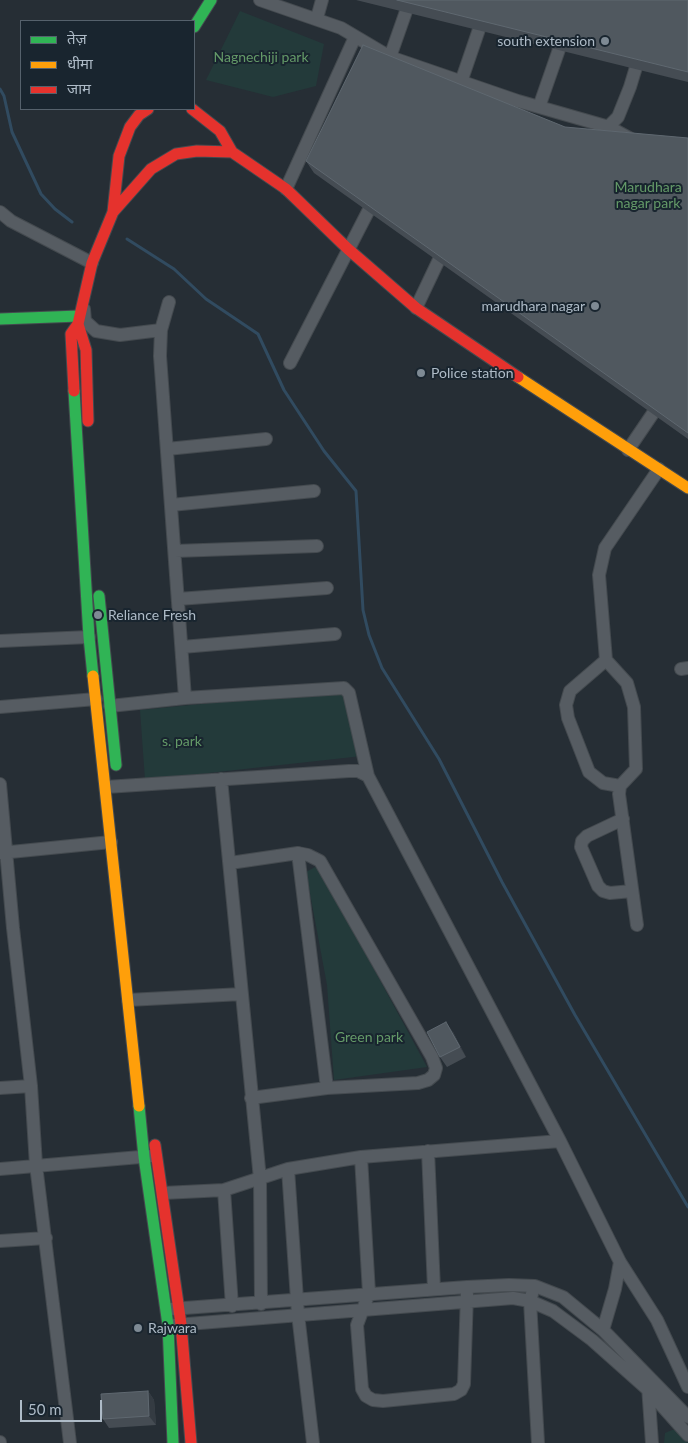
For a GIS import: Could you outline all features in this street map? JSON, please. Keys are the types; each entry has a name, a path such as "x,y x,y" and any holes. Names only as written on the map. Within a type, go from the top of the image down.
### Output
{"street":[{"path":"195,25 210,0"},
{"path":"260,0 317,18 340,28 390,57 438,78 461,82 516,106 539,107 609,127 644,146"},
{"path":"317,18 322,0"},
{"path":"390,57 410,0"},
{"path":"461,82 490,0"},
{"path":"539,107 567,27"},
{"path":"286,189 355,37"},
{"path":"594,143 599,135 618,116 641,65 644,41"},
{"path":"114,789 96,699 89,637 71,334 80,314 92,263 113,212 119,156 130,128 139,115 146,110"},
{"path":"193,110 220,131 232,152 286,189 348,249 416,308 688,488"},
{"path":"113,212 142,179 163,160 176,154 190,152 232,152"},
{"path":"290,363 380,188"},
{"path":"1,214 92,263"},
{"path":"416,308 449,240"},
{"path":"169,302 160,330 160,356 185,698"},
{"path":"0,319 80,314"},
{"path":"80,314 96,332 120,335 160,330"},
{"path":"80,314 86,350 88,443 94,530"},
{"path":"628,450 671,387"},
{"path":"167,449 266,439"},
{"path":"637,925 620,786 636,769 634,707 627,683 606,660 599,575 605,548 659,469"},
{"path":"171,505 314,491"},
{"path":"175,551 317,546"},
{"path":"98,579 110,706 114,789 111,842 137,999 150,1157 191,1443"},
{"path":"178,599 327,588"},
{"path":"182,647 334,634"},
{"path":"0,641 89,637"},
{"path":"606,660 570,691 566,705 568,718 589,772 603,783 620,786"},
{"path":"110,706 185,698 344,688 349,693 368,776 560,1141 620,1262 657,1320 688,1387"},
{"path":"0,707 96,699"},
{"path":"114,789 221,779 349,771 358,771 368,776"},
{"path":"221,779 260,1179 261,1304"},
{"path":"0,784 6,928 31,1086 36,1165 70,1443"},
{"path":"623,820 587,836 582,841 581,847 598,886 603,891 610,893 632,891"},
{"path":"4,852 111,842"},
{"path":"230,863 298,853 308,855 320,861 432,1057 436,1068 434,1075 428,1080 418,1083 327,1088 251,1098"},
{"path":"298,853 327,1088"},
{"path":"137,999 242,994"},
{"path":"144,1037 150,1157 163,1193 172,1309"},
{"path":"0,1088 31,1086"},
{"path":"163,1193 224,1190 288,1169 362,1157 560,1141"},
{"path":"428,1151 434,1289"},
{"path":"0,1169 150,1157"},
{"path":"362,1157 369,1293 357,1325 362,1389 366,1396 373,1400 383,1401 454,1394 461,1390 464,1384 467,1287"},
{"path":"288,1169 298,1307 312,1443"},
{"path":"224,1190 232,1306"},
{"path":"0,1241 46,1238"},
{"path":"603,1330 616,1288 620,1262"},
{"path":"175,1325 298,1307 369,1293 509,1284 535,1286 563,1297 603,1330 650,1384 688,1435"},
{"path":"535,1286 530,1301 538,1443"},
{"path":"172,1309 261,1304 363,1309 513,1298 530,1301 553,1311 650,1384 688,1417"},
{"path":"173,1443 175,1325"},
{"path":"650,1384 652,1443"}],"green space":[{"name":"Nagnechiji park","path":"240,11 324,44 316,86 273,97 206,80"},
{"name":"s. park","path":"353,689 362,756 145,780 140,710"},
{"name":"Green park","path":"315,867 323,875 427,1067 334,1080 327,985 306,872"},
{"path":"678,1430 688,1437 688,1443 664,1443 665,1433"}],"building":[{"name":"south extension","path":"397,0 688,0 688,72"},
{"name":"marudhara nagar","path":"363,45 565,127 688,138 688,433 306,161"},
{"path":"446,1022 460,1047 440,1057 427,1032"},
{"path":"148,1391 149,1416 103,1419 101,1394"}],"waterway":[{"path":"0,89 4,96 12,132 41,194 55,209 72,222"},
{"path":"127,239 174,269 206,299 258,334 284,390 324,451 356,491 363,610 369,635 382,668 439,759 502,882 575,1015 688,1207"}],"traffic: fast":[{"path":"195,25 211,0"},
{"path":"0,319 79,316"},
{"path":"74,391 93,676"},
{"path":"99,596 116,765"},
{"path":"139,1106 144,1157 168,1325 173,1443"}],"traffic: slow":[{"path":"518,377 688,488"},
{"path":"93,676 139,1106"}],"traffic: jam":[{"path":"113,212 119,156 130,127 139,115 146,110"},
{"path":"193,110 220,131 232,152 286,189 348,249 416,308 518,377"},
{"path":"74,391 71,334 78,324 92,263 113,212 151,169 176,154 197,151 232,152"},
{"path":"78,324 86,350 88,421"},
{"path":"155,1145 181,1324 191,1443"}],"place":[{"name":"south extension","path":"605,41"},
{"name":"marudhara nagar","path":"595,306"},
{"name":"Police station","path":"421,373"},
{"name":"Reliance Fresh","path":"98,615"},
{"name":"Rajwara","path":"138,1328"}],"park label":[{"name":"Marudhara nagar park","path":"648,196"}]}
